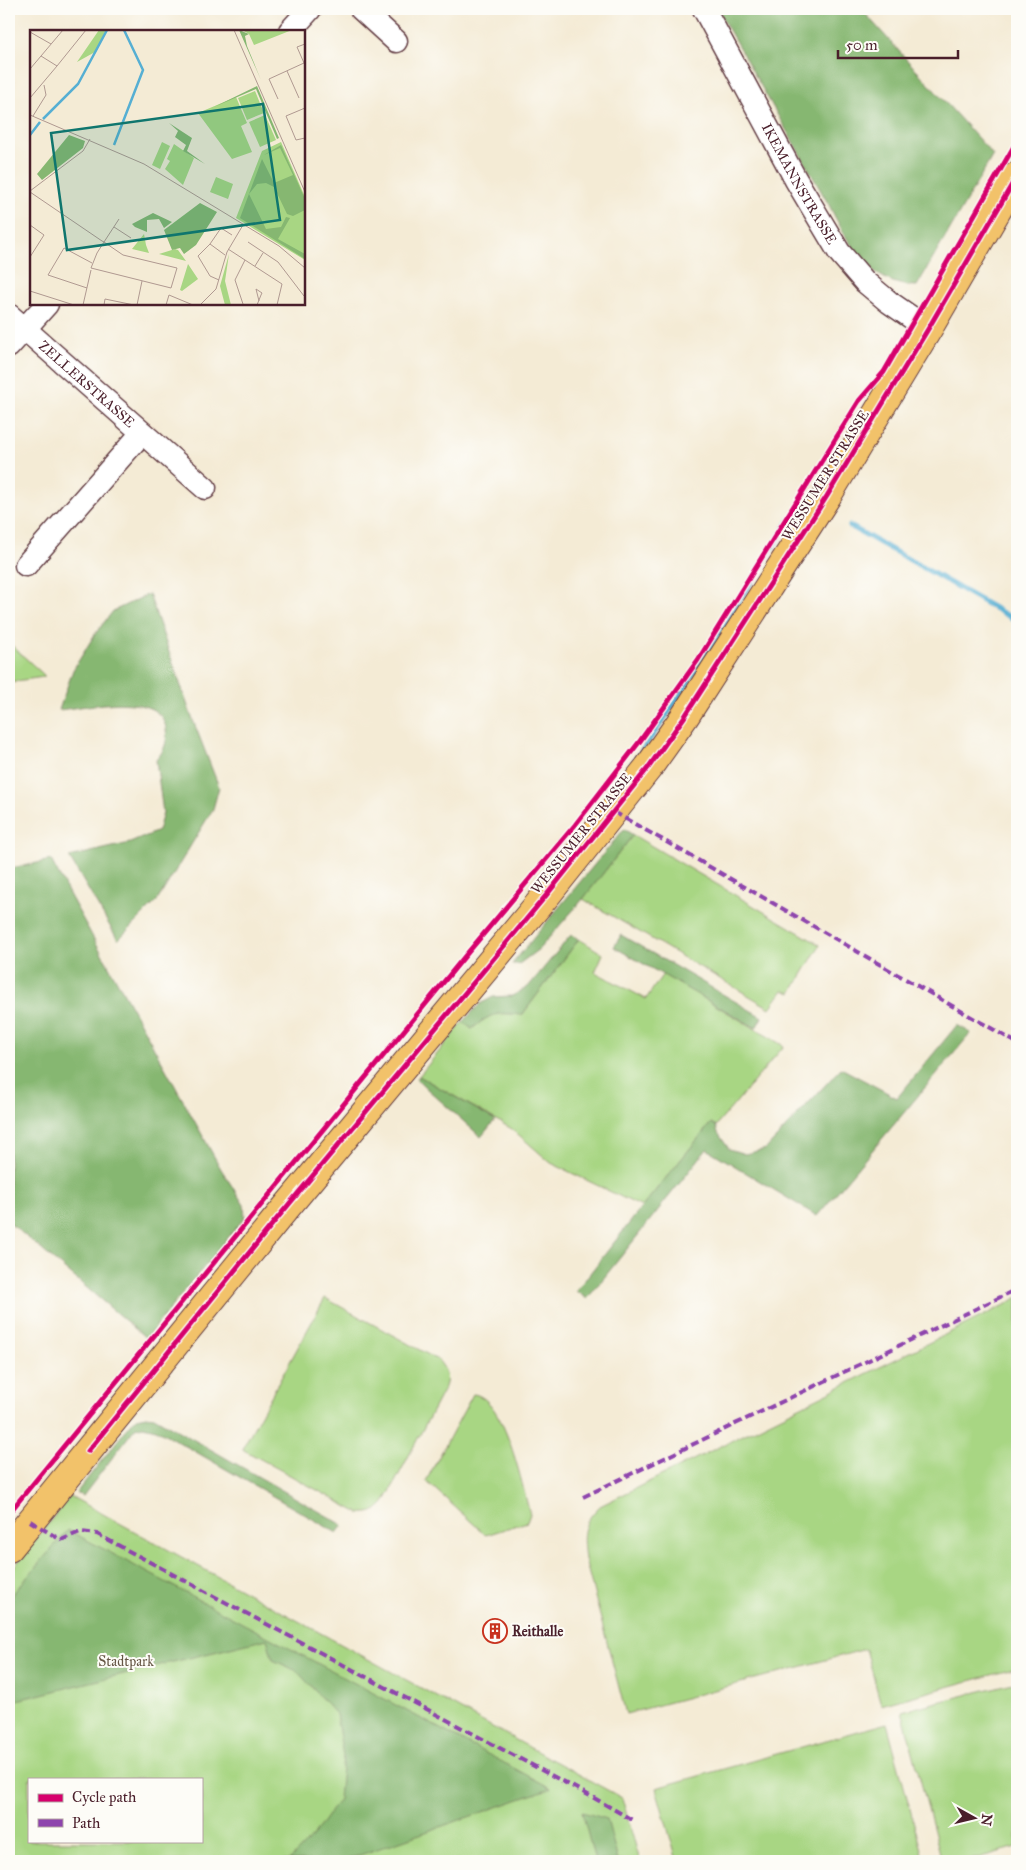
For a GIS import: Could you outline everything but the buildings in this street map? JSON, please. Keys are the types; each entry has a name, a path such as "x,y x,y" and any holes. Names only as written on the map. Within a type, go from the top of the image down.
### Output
{"main road":[{"name":"WESSUMER STRASSE","path":"9,1548 275,1221 584,849 648,768 685,716 827,496 928,329 1017,176"}],"street":[{"path":"291,30 310,9"},
{"path":"361,9 396,41"},
{"name":"IKEMANNSTRASSE","path":"704,9 796,180 839,252 865,282 889,302 928,329"},
{"path":"9,346 16,322 45,305"},
{"name":"ZELLERSTRASSE","path":"16,322 205,488"},
{"name":"ZELLERSTRASSE","path":"26,565 142,433"}],"green space":[{"path":"717,9 861,9 993,155 917,286 900,284 886,279 873,270 852,247"},
{"path":"149,594 191,715 219,787 213,809 157,901 118,940 69,857 130,843 158,831 163,813 156,760 165,746 166,729 161,717 151,709 137,705 121,703 103,704 59,710 73,670 95,634 113,611"},
{"path":"9,643 44,675 44,677 9,682"},
{"path":"624,829 633,835 583,899 539,949 519,964 512,964"},
{"path":"633,835 820,945 791,993 783,990 770,1008 583,899"},
{"path":"51,860 221,1169 244,1205 245,1217 146,1338 9,1222 9,869"},
{"path":"571,935 579,939 522,1015 495,1015 472,1029 463,1022 480,1004 493,997 512,996 528,987"},
{"path":"621,935 762,1017 756,1028 614,947"},
{"path":"579,939 603,954 595,972 646,999 663,974 784,1046 716,1126 711,1123 642,1207 551,1163 512,1129 419,1076 463,1022 472,1029 484,1019 495,1014 522,1015"},
{"path":"957,1025 971,1033 817,1216 707,1149 587,1299 576,1291 711,1123 716,1126 718,1133 729,1149 745,1154 766,1149 841,1068 897,1098"},
{"path":"419,1076 495,1120 481,1137 425,1087 417,1079"},
{"path":"1017,1297 1017,1668 881,1705 866,1649 626,1714 585,1559 584,1530 594,1512 600,1506 1007,1304"},
{"path":"325,1298 438,1360 446,1376 445,1387 384,1503 370,1513 359,1513 242,1449"},
{"path":"473,1394 484,1399 494,1410 503,1426 511,1445 530,1514 527,1522 486,1535 426,1481"},
{"path":"154,1417 343,1525 337,1533 156,1429 143,1426 135,1428 83,1496 76,1493 136,1418"},
{"name":"Stadtpark","path":"70,1496 622,1798 640,1861 9,1861 9,1573"},
{"path":"68,1530 551,1788 343,1861 286,1861 290,1860 314,1835 339,1799 343,1756 336,1714 297,1671 273,1660 267,1639 9,1702 9,1598"},
{"path":"1017,1682 1017,1847 967,1861 942,1861 902,1711"},
{"path":"887,1723 924,1861 677,1861 656,1788"},
{"path":"582,1812 607,1819 618,1861 595,1861"}],"waterway":[{"path":"609,795 680,695 789,521"},
{"path":"850,526 1017,621"}],"marked path":[{"path":"614,812 1017,1043"},
{"path":"583,1497 1013,1291"},
{"path":"30,1521 61,1540 80,1532 97,1534 634,1821"}],"cycle path":[{"path":"9,1513 465,956 575,825 640,741 698,660 859,401 884,372 1017,141"},
{"path":"88,1451 275,1221 549,892 648,768 685,716 827,496 928,329 1017,176"}],"place":[{"name":"Reithalle","path":"495,1631"}]}
